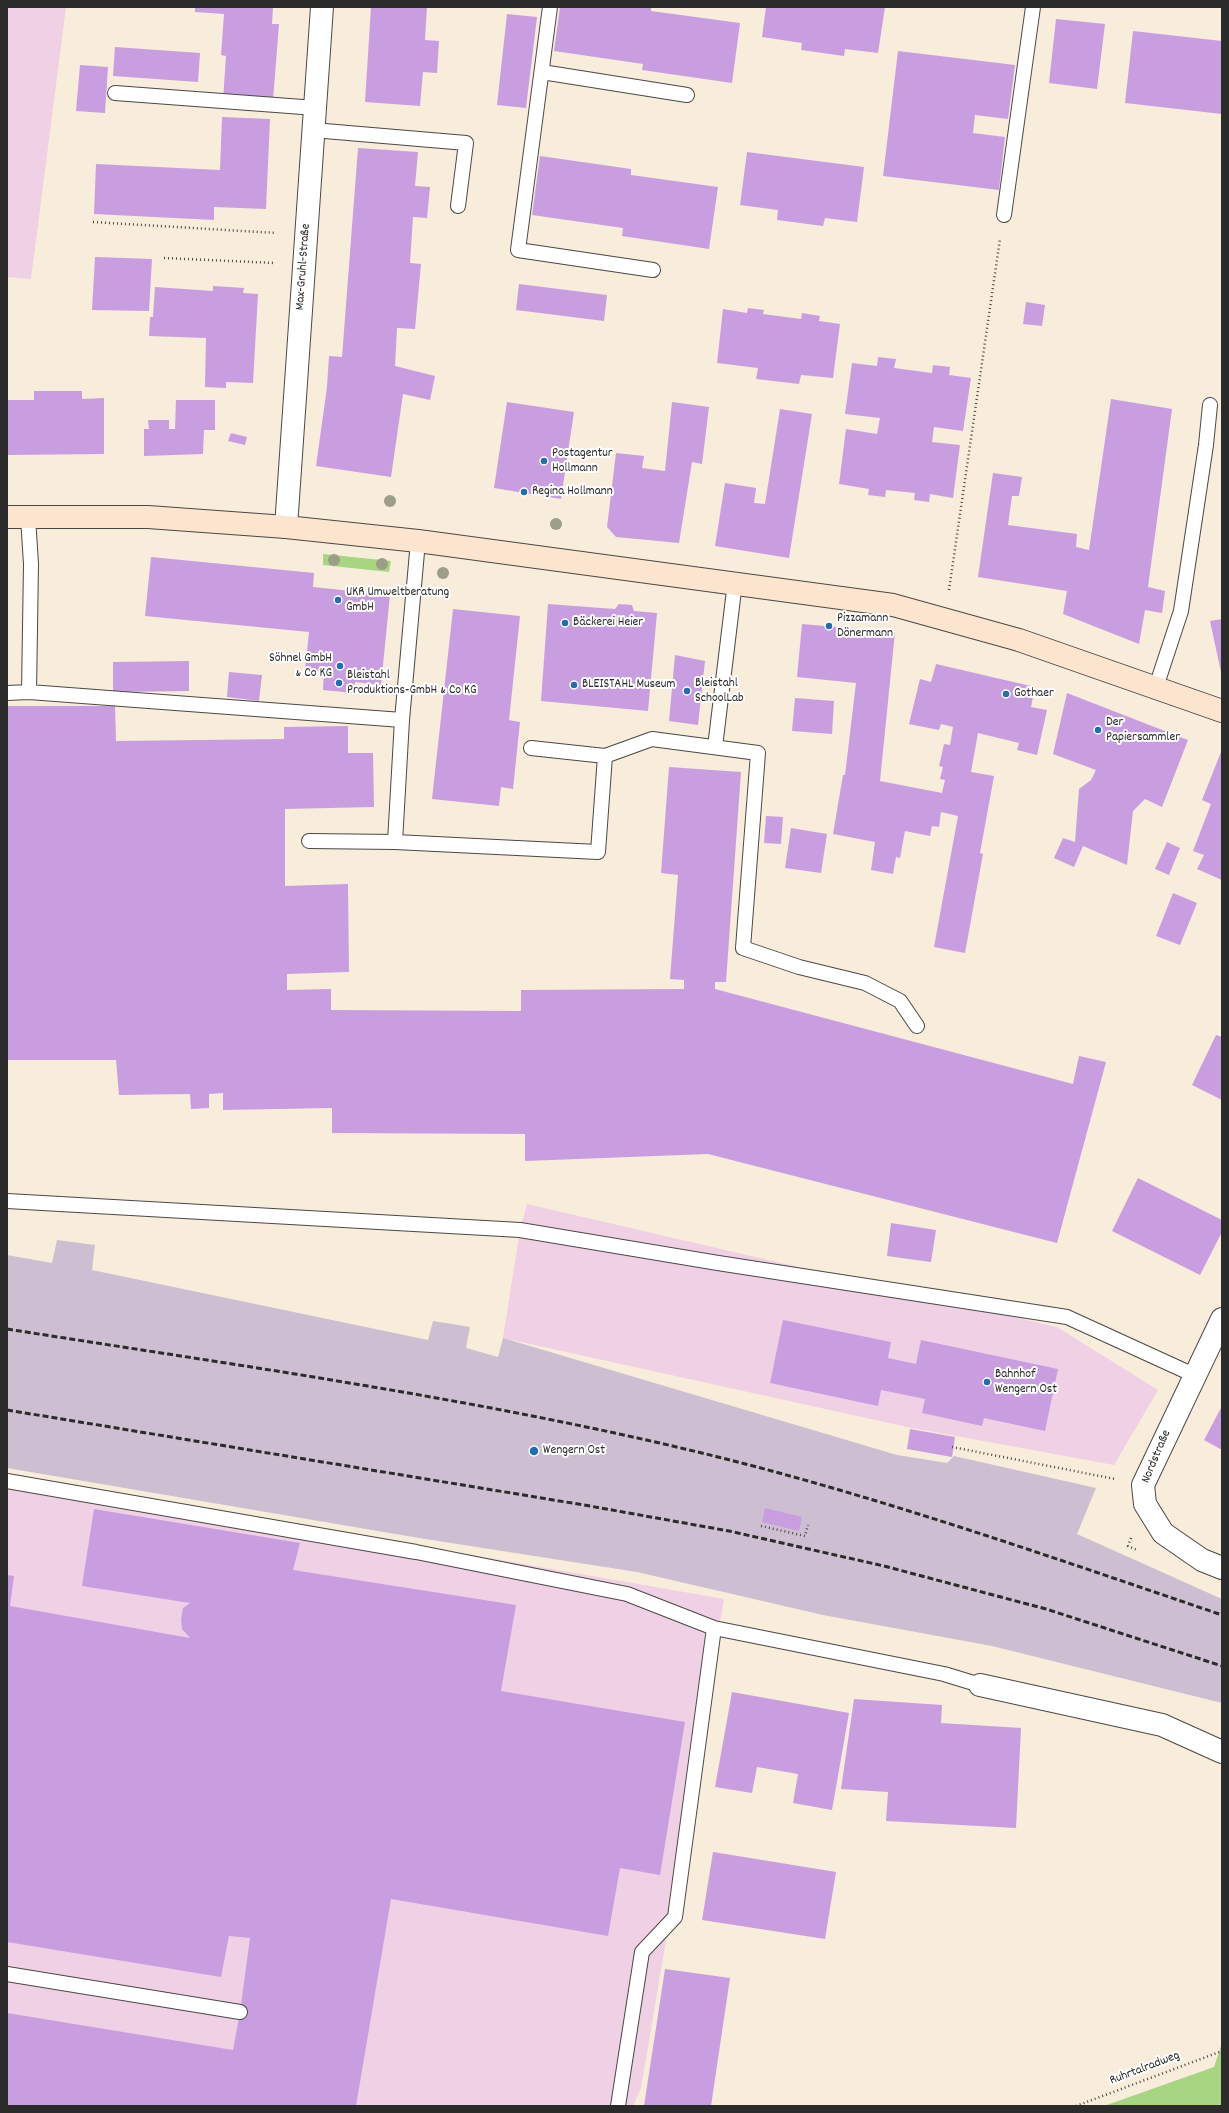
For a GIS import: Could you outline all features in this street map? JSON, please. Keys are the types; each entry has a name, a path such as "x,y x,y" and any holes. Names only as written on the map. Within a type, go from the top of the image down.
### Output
{"main road":[{"path":"17,517 148,517 286,526 418,541 735,582 893,605 945,618 1019,640 1156,687 1222,712"}],"street":[{"name":"Max-Gruhl-Straße","path":"286,526 322,7"},
{"name":"Nordstraße","path":"1222,1319 1194,1375 1143,1485 1145,1504 1163,1533 1202,1560 1222,1568"},
{"path":"980,1685 1162,1725 1222,1752"}],"lane":[{"path":"550,7 518,250 652,270"},
{"path":"1004,214 1033,7"},
{"path":"542,72 687,94"},
{"path":"115,93 316,108"},
{"path":"313,130 466,143 458,206"},
{"path":"1156,687 1181,610 1206,445 1210,405"},
{"path":"17,517 31,564 29,692"},
{"path":"395,842 402,720 418,541"},
{"path":"715,747 735,582"},
{"path":"7,693 29,692 402,720"},
{"path":"532,748 605,756 652,738 758,753 743,948 800,967 865,983 900,1001 917,1026"},
{"path":"309,841 395,842 598,852 605,756"},
{"path":"7,1201 520,1230 718,1263 1067,1317 1194,1375"},
{"path":"7,1481 416,1552 627,1594 714,1628 944,1674 980,1685"},
{"path":"618,2106 642,1952 675,1918 714,1628"},
{"path":"7,1974 240,2012"}],"path":[{"path":"945,618 1004,214"},
{"path":"93,222 306,235"},
{"path":"164,258 304,265"},
{"path":"952,1447 1143,1485"},
{"path":"761,1526 805,1536 808,1525"},
{"name":"Ruhrtalradweg","path":"1076,2106 1222,2051"}],"shaded area":[{"path":"7,7 66,7 31,279 7,277"},
{"path":"527,1204 1057,1327 1158,1390 1114,1465 907,1427 503,1338 520,1230"},
{"path":"57,1240 95,1245 92,1270 428,1340 433,1321 470,1327 466,1348 498,1357 503,1338 897,1455 947,1463 954,1456 1096,1488 1077,1534 1222,1599 1222,1703 992,1646 823,1615 637,1572 419,1538 7,1468 7,1255 52,1263"},
{"path":"7,1474 724,1599 641,2088 633,2106 7,2106"}],"green space":[{"path":"323,554 391,561 389,572 323,565"},
{"path":"1222,2043 1222,2106 1104,2106 1214,2067"}],"building":[{"path":"195,7 273,7 272,24 279,24 273,100 223,100 226,56 221,55 224,14 195,12"},
{"path":"371,7 427,7 425,40 439,41 437,73 423,72 420,106 365,102"},
{"path":"560,7 651,7 651,11 740,23 732,83 642,70 643,64 554,51"},
{"path":"766,7 885,7 878,53 845,49 844,56 801,50 802,43 762,37"},
{"path":"507,14 537,17 526,108 497,105"},
{"path":"1056,19 1105,24 1097,89 1049,83"},
{"path":"1133,31 1222,41 1222,114 1125,103"},
{"path":"115,47 200,53 198,82 113,76"},
{"path":"898,51 1015,65 1008,119 975,115 973,133 1005,137 999,190 883,176"},
{"path":"80,65 108,67 105,113 76,111"},
{"path":"222,117 270,119 266,209 214,207 214,220 94,214 96,164 220,170"},
{"path":"358,148 418,152 415,186 430,187 427,218 413,217 410,263 421,264 415,329 397,328 395,366 435,376 430,400 403,394 391,477 316,466 327,387 329,356 342,357"},
{"path":"747,152 864,167 857,222 825,218 823,226 777,220 778,210 740,205"},
{"path":"540,156 631,169 631,175 718,187 709,249 622,236 623,228 532,215"},
{"path":"95,257 152,259 149,311 92,310"},
{"path":"519,284 607,295 604,321 516,310"},
{"path":"213,286 244,288 243,293 258,294 253,383 226,382 226,388 205,387 206,338 149,336 150,317 153,317 155,287 213,291"},
{"path":"1026,302 1045,305 1042,326 1023,324"},
{"path":"748,308 764,310 763,314 801,319 802,313 820,316 819,321 840,324 833,378 801,375 799,384 756,379 758,368 717,363 723,309 747,313"},
{"path":"878,357 896,359 894,368 932,373 933,365 950,367 949,375 971,378 963,431 934,427 932,442 960,445 953,498 930,494 929,502 914,500 915,493 886,490 885,497 868,495 869,489 839,484 846,429 877,434 880,418 845,414 852,363 877,366"},
{"path":"34,391 82,391 82,399 104,398 104,454 7,455 7,400 34,400"},
{"path":"1111,399 1172,409 1148,587 1165,591 1162,613 1145,610 1139,644 1063,614 1067,591 978,577 993,473 1022,477 1019,496 1012,496 1008,525 1077,534 1076,547 1089,550"},
{"path":"176,400 215,400 215,430 204,430 203,454 144,456 144,429 149,429 148,420 169,420 169,429 175,429"},
{"path":"507,402 574,412 561,499 494,488"},
{"path":"672,402 709,407 702,464 692,462 679,543 616,537 607,527 616,453 644,456 642,468 665,471"},
{"path":"780,409 812,414 789,558 715,546 725,483 756,488 754,503 765,504"},
{"path":"231,433 247,437 245,445 228,441"},
{"path":"151,557 314,573 313,587 390,595 381,685 355,682 354,693 323,690 324,671 305,670 309,632 145,616"},
{"path":"548,604 615,609 619,604 632,605 634,611 657,613 648,711 541,701"},
{"path":"453,609 520,616 509,720 520,722 513,789 501,787 499,806 432,799"},
{"path":"1222,619 1222,672 1221,672 1210,621"},
{"path":"802,624 895,632 880,781 942,793 945,780 940,779 943,767 939,766 944,744 950,745 953,727 941,724 939,730 909,724 920,679 931,682 936,664 1035,687 1031,707 1047,710 1037,755 1017,750 1019,743 978,733 971,772 994,776 980,853 983,854 965,953 934,947 958,816 941,812 939,827 932,826 930,836 905,831 900,858 896,857 893,874 871,870 875,842 833,834 843,775 845,775 856,683 797,677"},
{"name":"Bleistahl SchoolLab","path":"675,655 705,661 698,725 669,721"},
{"path":"189,661 189,691 113,692 113,662"},
{"path":"229,672 262,675 259,701 227,697"},
{"path":"1067,693 1188,740 1162,807 1145,799 1133,811 1127,865 1083,846 1074,867 1054,858 1063,838 1075,842 1079,789 1091,780 1096,770 1053,754"},
{"path":"795,698 834,701 832,734 792,731"},
{"path":"7,706 115,706 116,741 284,739 284,727 348,726 348,753 373,753 374,807 285,809 285,886 348,884 349,972 287,974 287,990 331,989 331,1010 521,1011 521,990 684,989 684,980 670,979 678,875 661,873 669,767 741,772 726,982 715,982 715,989 1073,1084 1079,1056 1106,1062 1057,1243 708,1154 525,1161 525,1134 332,1133 332,1108 223,1110 223,1093 209,1094 209,1108 191,1109 190,1094 119,1095 116,1060 7,1060"},
{"path":"1221,752 1222,880 1197,869 1204,855 1193,851 1211,804 1202,800"},
{"path":"766,816 783,817 781,844 764,843"},
{"path":"791,828 827,834 821,873 785,868"},
{"path":"1167,842 1180,848 1169,875 1155,869"},
{"path":"1173,893 1197,903 1180,945 1156,936"},
{"path":"1216,1035 1222,1037 1222,1100 1192,1085"},
{"path":"1138,1178 1222,1220 1222,1232 1200,1275 1112,1231"},
{"path":"891,1223 936,1230 931,1262 887,1256"},
{"path":"783,1320 891,1342 888,1358 916,1364 921,1340 1058,1369 1045,1431 984,1418 982,1426 922,1413 925,1399 881,1390 878,1406 770,1383"},
{"path":"1222,1406 1222,1450 1204,1440"},
{"path":"910,1429 955,1437 952,1457 907,1449"},
{"path":"765,1508 802,1517 799,1531 762,1522"},
{"path":"94,1509 300,1543 293,1570 516,1605 501,1691 685,1722 660,1875 620,1868 608,1936 391,1899 356,2106 7,2106 7,2013 233,2050 240,2012 250,1938 229,1936 221,1977 7,1942 7,1575 14,1576 10,1606 190,1638 182,1629 181,1619 183,1608 190,1603 82,1586"},
{"path":"732,1692 849,1713 832,1810 793,1803 798,1774 757,1767 752,1793 715,1787"},
{"path":"854,1699 942,1705 941,1723 1021,1728 1016,1828 886,1821 888,1792 841,1789"},
{"path":"713,1852 836,1872 825,1939 702,1920"},
{"path":"665,1969 730,1978 711,2106 644,2106"}],"railway":[{"path":"7,1329 358,1384 533,1416 706,1454 836,1489 966,1529 1222,1615"},
{"path":"7,1410 584,1505 729,1531 884,1566 1046,1609 1222,1666"}],"place":[{"name":"Postagentur Hollmann","path":"544,461"},
{"name":"Regina Hollmann","path":"524,492"},
{"name":"UKR Umweltberatung GmbH","path":"338,600"},
{"name":"Bäckerei Heier","path":"565,623"},
{"name":"Pizzamann Dönermann","path":"829,626"},
{"name":"Söhnel GmbH & Co KG","path":"340,666"},
{"name":"Bleistahl Produktions-GmbH & Co KG","path":"339,683"},
{"name":"BLEISTAHL Museum","path":"574,685"},
{"name":"Bleistahl SchoolLab","path":"687,691"},
{"name":"Gothaer","path":"1006,694"},
{"name":"Der Papiersammler","path":"1098,730"},
{"name":"Bahnhof Wengern Ost","path":"987,1382"},
{"name":"Wengern Ost","path":"534,1451"}]}
